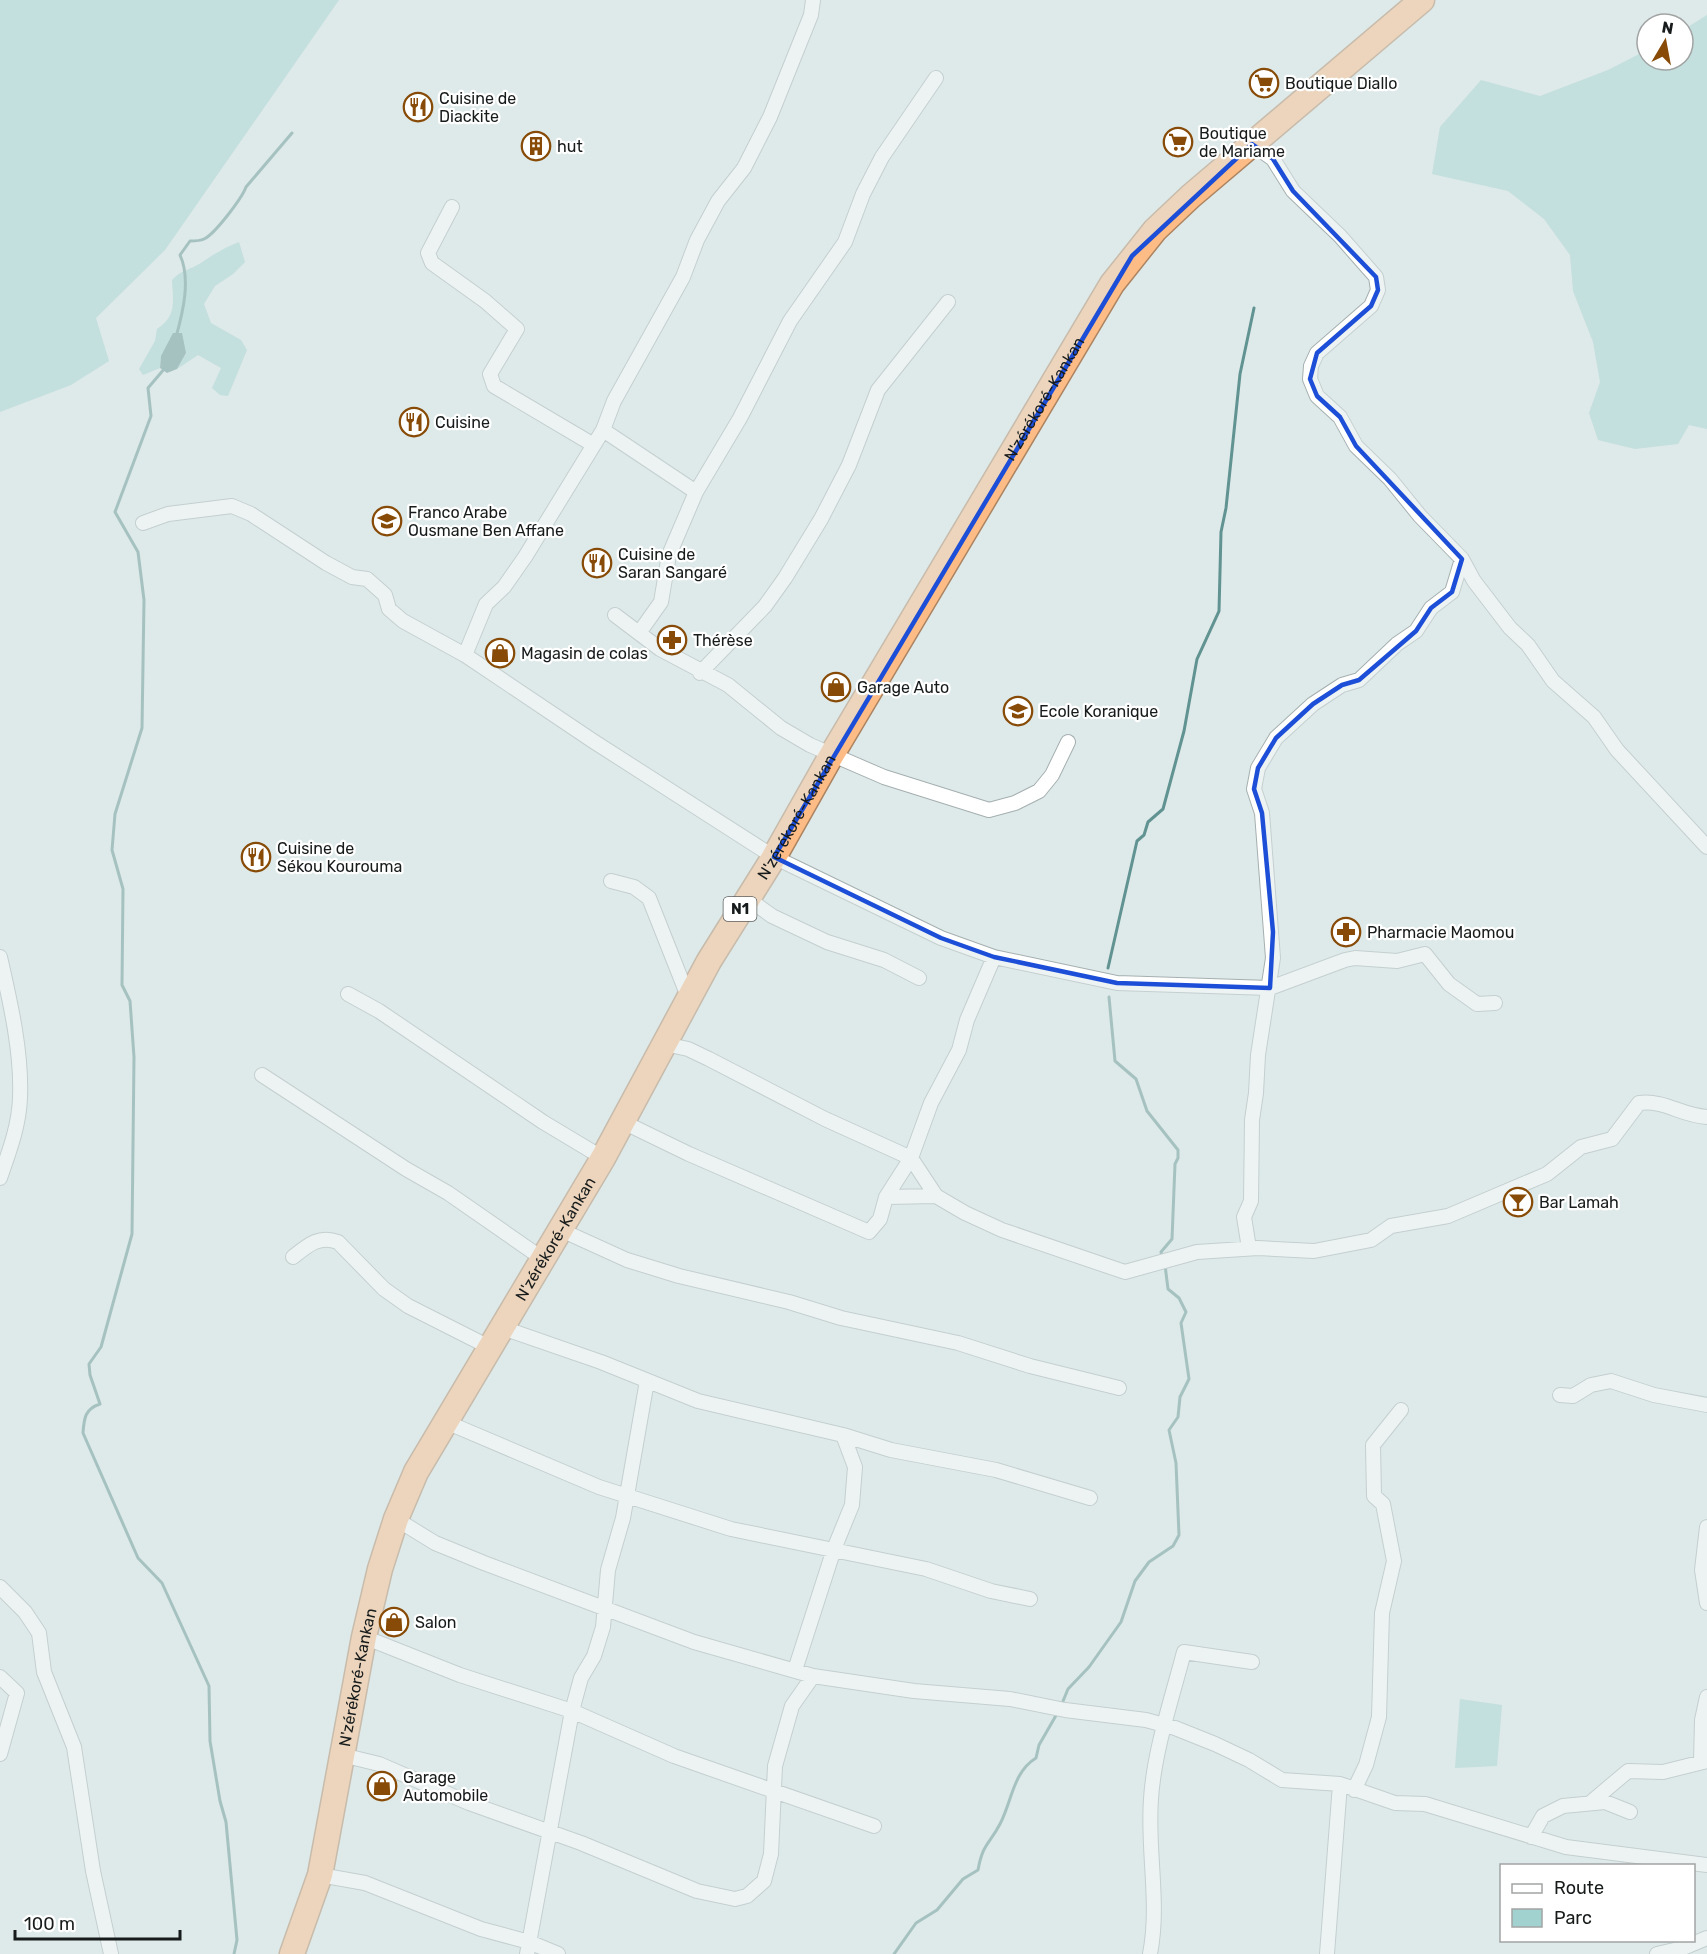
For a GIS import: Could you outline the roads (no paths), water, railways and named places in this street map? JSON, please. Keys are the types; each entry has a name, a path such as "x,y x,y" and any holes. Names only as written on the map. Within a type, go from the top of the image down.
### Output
{"highway":[{"name":"N'zérékoré-Kankan","path":"292,1954 320,1875 363,1637 396,1519 416,1472 603,1158 689,999 747,898 774,857 831,756 1112,284 1155,230 1251,144 1422,0"}],"street":[{"path":"465,654 486,604 504,587 525,557 592,444 603,430 614,401 683,277 697,240 718,201 744,168 770,117 811,15 813,0"},
{"path":"639,633 661,602 669,555 696,492 740,418 790,321 845,242 863,194 882,158 936,78"},
{"path":"1251,144 1273,159 1293,191 1340,236 1376,277 1378,290 1371,306 1317,353 1311,366 1310,379 1317,396 1340,417 1356,446 1390,479 1420,516 1462,559 1474,581 1510,628 1528,645 1553,681 1594,717 1617,750 1707,847"},
{"path":"452,207 428,253 432,263 486,301 517,329 490,374 494,386 592,444"},
{"path":"700,673 765,606 784,578 821,519 849,465 878,390 948,302"},
{"path":"603,430 696,492"},
{"path":"143,523 168,514 232,506 251,514 352,578 367,579 385,595 389,609 403,621 465,654 601,747 774,857 941,938 994,957 1117,983 1270,988 1345,960 1355,958 1397,961 1425,954 1449,984 1477,1004 1495,1003"},
{"path":"1249,1248 1244,1217 1251,1201 1252,1120 1259,1044 1274,958 1262,813 1254,789 1258,768 1276,738 1313,704 1342,685 1359,680 1397,644 1416,631 1431,608 1452,592 1462,559"},
{"path":"615,615 700,673 728,685 781,728 831,756 884,777 989,810 1015,803 1039,791 1052,775 1068,742"},
{"path":"611,881 634,887 649,898 689,999"},
{"path":"747,898 772,916 827,942 884,960 919,978"},
{"path":"0,957 17,1056 20,1098 12,1144 0,1178"},
{"path":"623,1122 688,1154 869,1232 880,1219 886,1197 911,1158 931,1103 959,1050 967,1020 994,957"},
{"path":"348,994 379,1011 543,1122 603,1158"},
{"path":"665,1044 688,1049 825,1119 911,1158 936,1196"},
{"path":"262,1075 406,1169 448,1193 543,1259"},
{"path":"886,1197 936,1196 1002,1230 1125,1272 1197,1252 1249,1248 1314,1251 1371,1240 1391,1226 1448,1216 1547,1174 1581,1147 1612,1139 1639,1103 1656,1101 1688,1116 1707,1117"},
{"path":"561,1230 627,1260 689,1278 789,1302 841,1318 958,1343 1030,1366 1119,1388"},
{"path":"293,1257 315,1241 329,1239 338,1242 384,1289 408,1306 497,1338 647,1381 698,1401 843,1435 891,1450 996,1470 1090,1498"},
{"path":"528,1948 572,1711 581,1678 594,1656 606,1609 608,1570 628,1495 647,1381"},
{"path":"1560,1395 1573,1396 1591,1385 1611,1381 1654,1395 1707,1405"},
{"path":"1354,1790 1366,1765 1378,1717 1382,1613 1394,1561 1383,1504 1374,1496 1373,1445 1401,1410"},
{"path":"446,1422 599,1487 731,1529 926,1569 991,1591 1030,1599"},
{"path":"795,1670 834,1549 852,1505 855,1467 843,1435"},
{"path":"396,1519 435,1544 606,1609 694,1642 813,1676 914,1691 1010,1699 1164,1725 1249,1760 1282,1780 1340,1784 1395,1803 1425,1804 1566,1847 1707,1865"},
{"path":"1707,1527 1702,1570 1707,1603"},
{"path":"0,1587 25,1612 39,1633 44,1672 74,1748 93,1871 111,1954"},
{"path":"363,1637 460,1675 572,1711 674,1756 874,1826"},
{"path":"1150,1954 1154,1870 1150,1799 1164,1725 1184,1652 1252,1662"},
{"path":"342,1755 379,1764 404,1777 697,1891 735,1899 747,1896 764,1881 771,1854 772,1791 775,1766 792,1706 813,1676"},
{"path":"0,1677 17,1693 0,1754"},
{"path":"1590,1803 1628,1771 1663,1772 1704,1762 1702,1720 1707,1697"},
{"path":"1327,1954 1340,1784"},
{"path":"1531,1837 1543,1816 1563,1806 1605,1802 1630,1812"},
{"path":"320,1875 365,1883 528,1948 558,1954"},
{"path":"1657,1954 1683,1948 1707,1938"}],"waterway":[{"path":"176,337 185,285 185,274 180,255 190,241 204,239 215,230 234,207 246,187 292,133"},
{"path":"1108,968 1137,841 1144,835 1148,822 1163,809 1184,731 1197,659 1219,611 1221,532 1226,508 1240,374 1254,308"},
{"path":"165,368 148,388 151,416 115,512 138,552 144,600 142,728 115,814 112,850 123,889 122,985 130,1001 134,1057 132,1234 101,1347 89,1364 90,1375 100,1404 88,1411 83,1433 138,1558 162,1583 209,1686 210,1741 220,1801 226,1822 237,1940 234,1954"},
{"path":"1109,997 1115,1061 1136,1079 1147,1111 1178,1150 1175,1164 1172,1239 1161,1252 1163,1259"},
{"path":"1061,1706 1068,1689 1089,1667 1121,1622 1135,1581 1149,1562 1173,1546 1179,1535 1176,1463 1169,1430 1178,1417 1180,1397 1189,1379 1181,1323 1186,1312 1179,1298 1168,1289 1165,1265"},
{"path":"894,1954 916,1923 937,1910 963,1879 978,1870 984,1849 1000,1824 1022,1771 1036,1758 1039,1745 1058,1712"}],"place":[{"name":"Boutique Diallo","path":"1264,83"},
{"name":"Cuisine de Diackite","path":"418,107"},
{"name":"Boutique de Mariame","path":"1178,142"},
{"name":"hut","path":"536,146"},
{"name":"Cuisine","path":"414,422"},
{"name":"Franco Arabe Ousmane Ben Affane","path":"387,521"},
{"name":"Cuisine de Saran Sangaré","path":"597,563"},
{"name":"Thérèse","path":"672,640"},
{"name":"Magasin de colas","path":"500,653"},
{"name":"Garage Auto","path":"836,687"},
{"name":"Ecole Koranique","path":"1018,711"},
{"name":"Cuisine de Sékou Kourouma","path":"256,857"},
{"name":"Pharmacie Maomou","path":"1346,932"},
{"name":"Bar Lamah","path":"1518,1202"},
{"name":"Salon","path":"394,1622"},
{"name":"Garage Automobile","path":"382,1786"}]}
